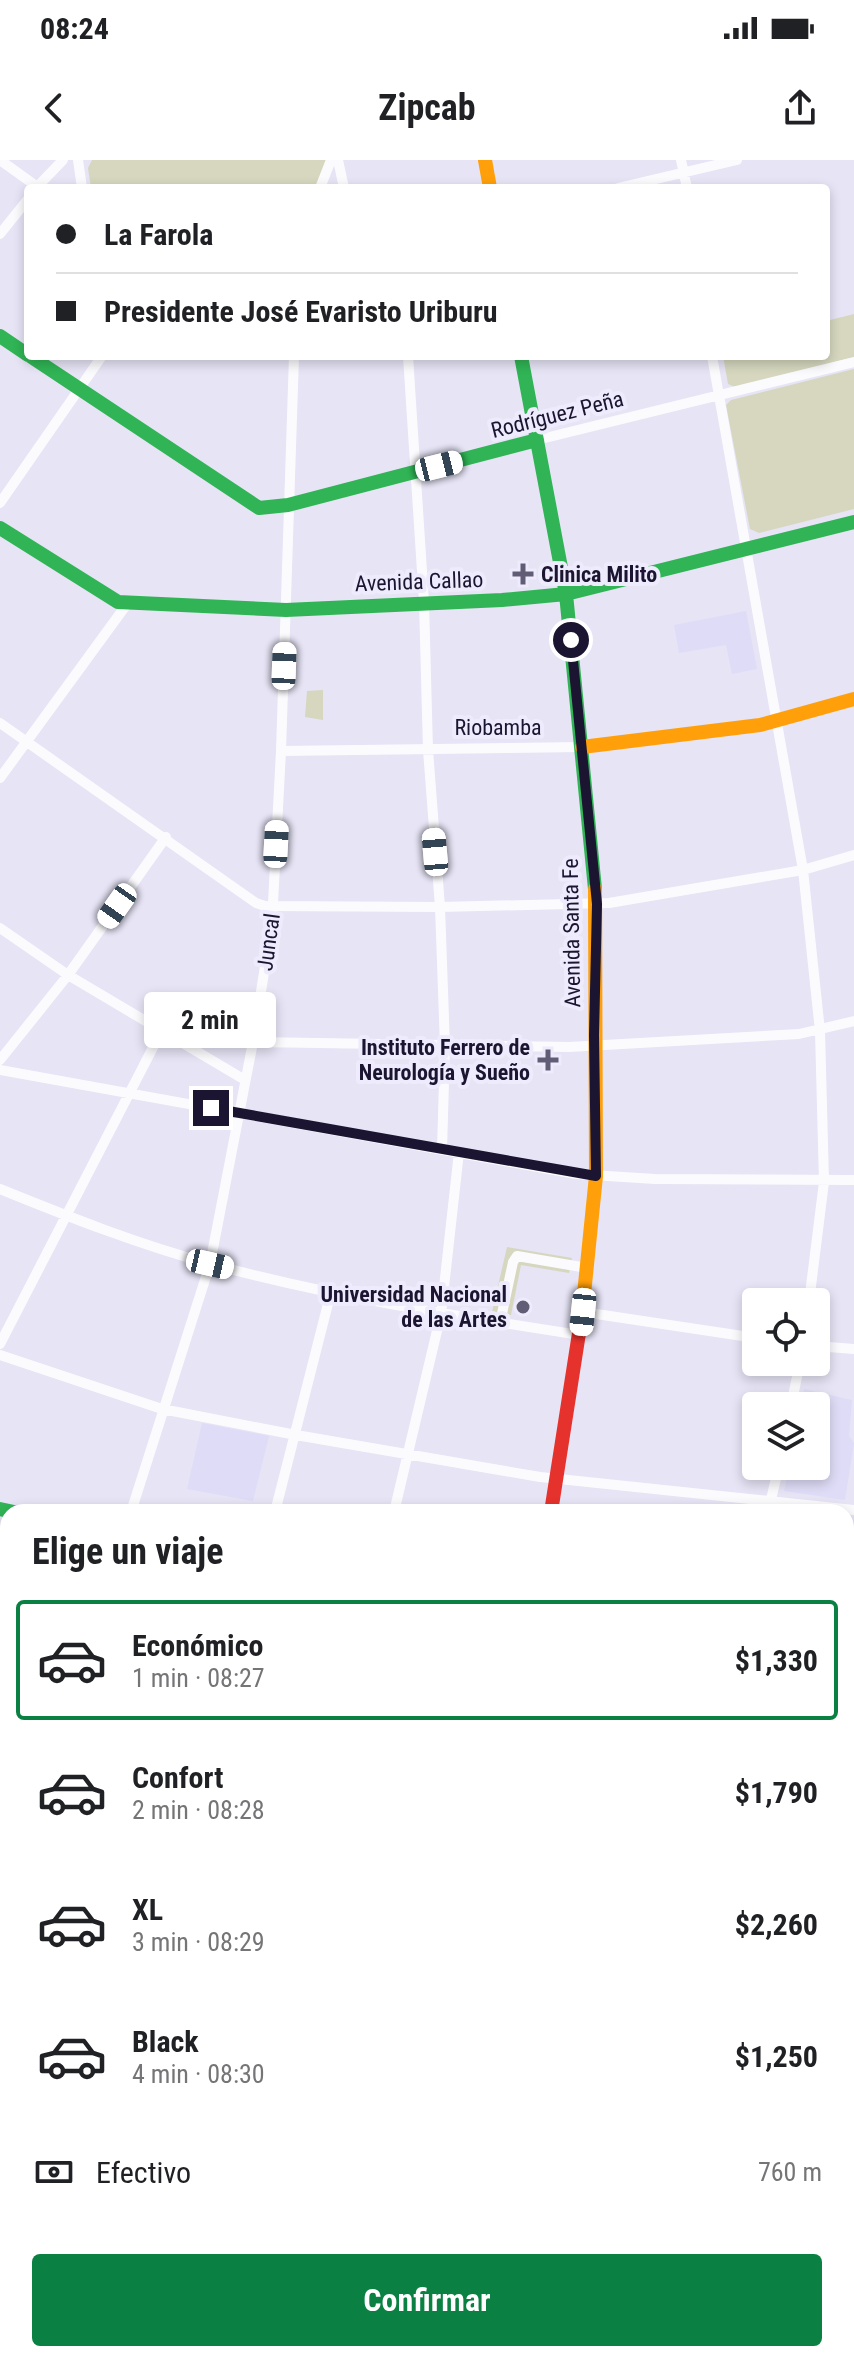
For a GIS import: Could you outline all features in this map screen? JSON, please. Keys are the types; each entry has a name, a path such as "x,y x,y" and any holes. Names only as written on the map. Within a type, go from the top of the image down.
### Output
{"main road":[{"path":"485,160 489,184"},
{"name":"Rodríguez Peña","path":"0,336 24,353"},
{"name":"Rodríguez Peña","path":"35,360 259,508 288,505 537,440"},
{"name":"Avenida Santa Fe","path":"522,360 566,594 597,904 594,1046 596,1176 580,1335 552,1504"},
{"name":"Avenida Callao","path":"0,528 112,600 127,604 286,610 566,594 854,522"},
{"name":"Riobamba","path":"582,747 777,721 854,699"}],"street":[{"path":"0,160 32,184"},
{"path":"41,184 63,160"},
{"path":"78,160 81,184"},
{"path":"322,184 331,160"},
{"path":"338,160 343,184"},
{"path":"681,160 686,184"},
{"path":"634,184 737,160"},
{"path":"0,234 24,204"},
{"path":"0,503 99,360"},
{"name":"Juncal","path":"133,1504 210,1264 253,1042 273,906 294,360"},
{"path":"408,360 424,602 428,750 440,907 445,1047 442,1150"},
{"path":"713,360 803,870 820,1031 824,1182 811,1288"},
{"name":"Rodríguez Peña","path":"537,440 854,362"},
{"path":"0,778 127,604"},
{"path":"0,723 256,903 273,906 440,907 632,901 803,870 854,855"},
{"name":"Riobamba","path":"281,751 582,747"},
{"path":"0,1060 68,975 166,837"},
{"path":"0,928 68,975 245,1080"},
{"path":"253,1042 445,1047 594,1046 820,1031 854,1021"},
{"path":"0,1344 162,1030"},
{"path":"0,1070 596,1176 824,1182 854,1180"},
{"path":"396,1504 441,1314 459,1152"},
{"path":"0,1189 210,1264 441,1314 580,1335"},
{"path":"500,1323 513,1262 517,1256 587,1268"},
{"path":"277,1504 331,1292"},
{"path":"583,1312 742,1336"},
{"path":"830,1347 854,1349"},
{"path":"0,1355 162,1409 556,1479 754,1504"},
{"path":"770,1504 776,1480"}],"shaded area":[{"path":"746,611 757,669 732,674 726,645 679,653 674,625"},
{"path":"830,1395 852,1400 849,1436 854,1443 845,1500 784,1491 786,1480 830,1480"},
{"path":"202,1423 269,1436 253,1501 187,1489"}],"green space":[{"path":"92,160 327,160 317,184 90,184 88,168"},
{"path":"854,314 854,357 735,387 728,384 724,360 830,360 830,320"},
{"path":"854,369 854,509 759,533 750,529 726,405 731,400"},
{"path":"323,690 323,720 305,717 307,691"},
{"path":"507,1247 572,1258 569,1273 521,1265 511,1315 492,1312"}],"traffic: fast":[{"path":"0,336 24,352"},
{"path":"36,360 259,508 288,505 537,440"},
{"path":"522,360 566,594 595,889"},
{"path":"0,528 118,602 286,610 566,594 854,522"}],"traffic: slow":[{"path":"485,160 489,184"},
{"path":"582,747 760,725 854,699"},
{"path":"582,1314 596,1176 595,889"}],"traffic: jam":[{"path":"552,1504 582,1314"}],"place":[{"name":"Clinica Milito","path":"523,574"},
{"name":"Instituto Ferrero de Neurología y Sueño","path":"548,1060"},
{"name":"Universidad Nacional de las Artes","path":"523,1307"}],"route":[{"path":"211,1108 596,1176 594,1035 597,904 571,640"}]}
